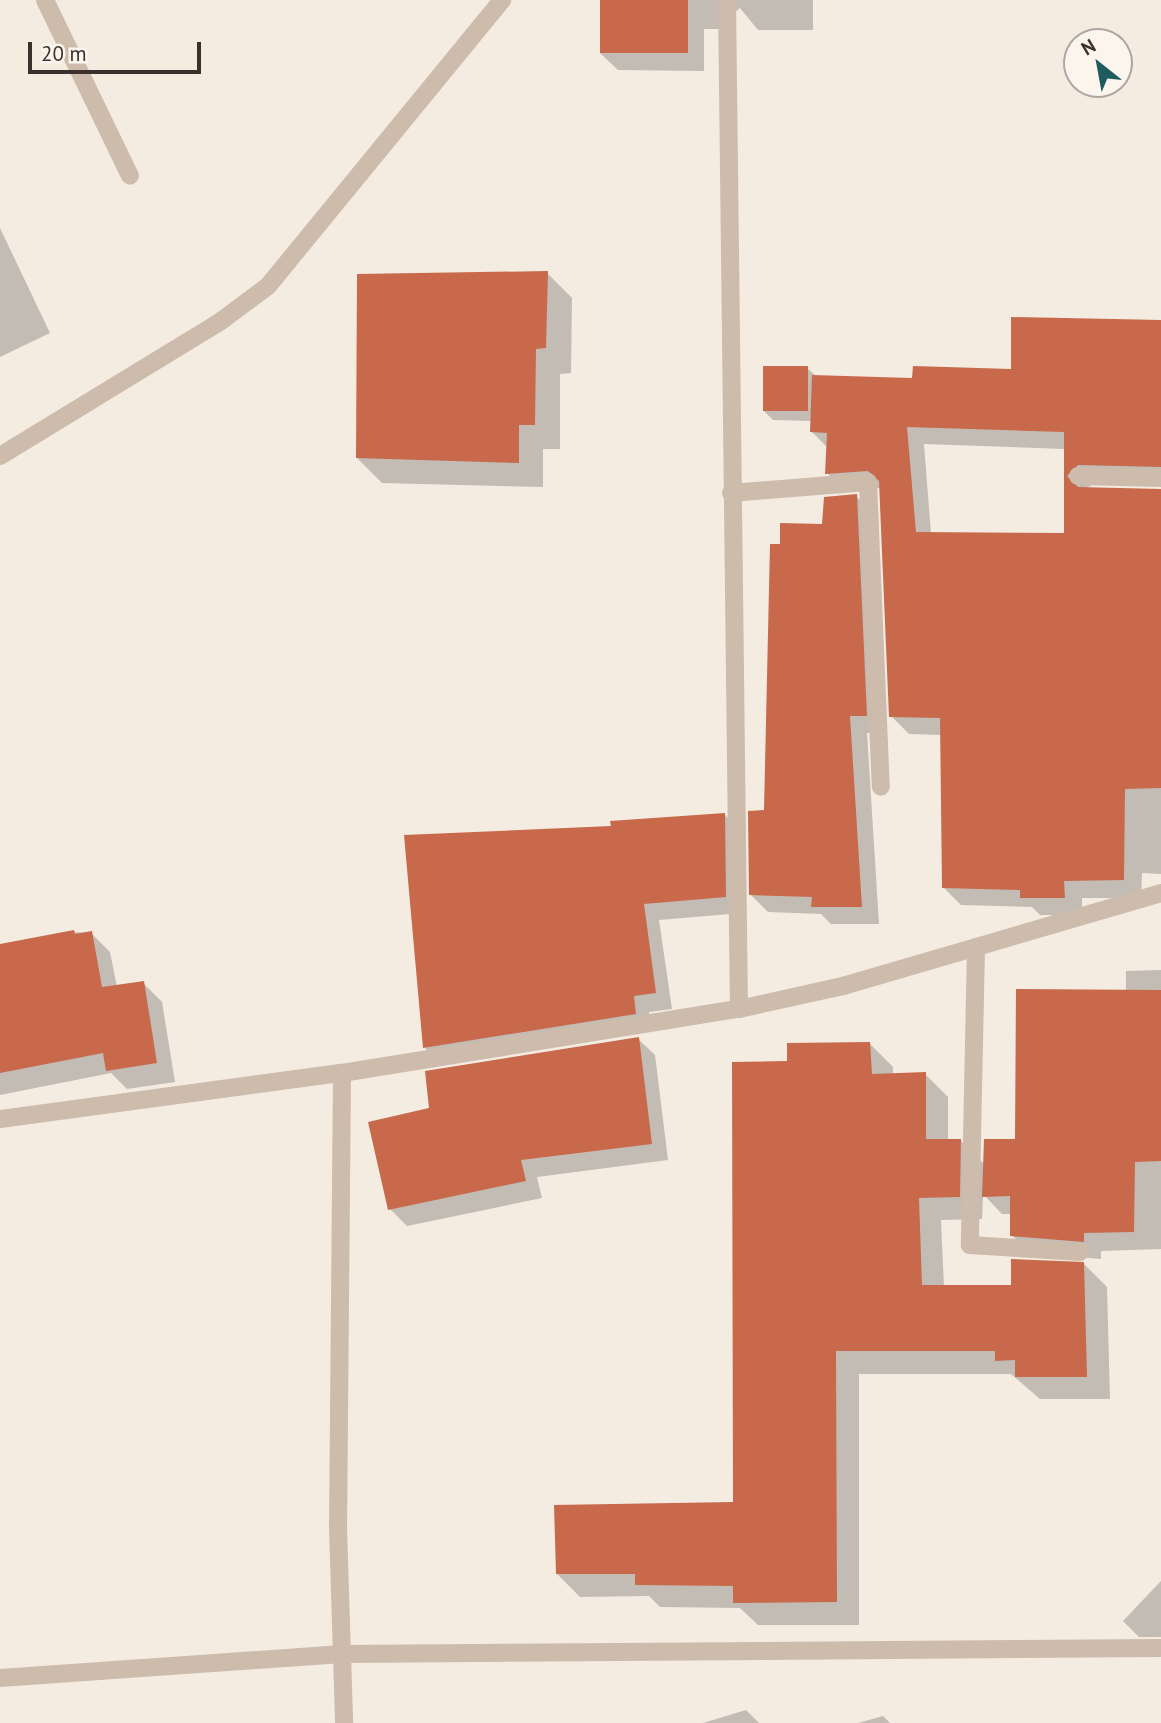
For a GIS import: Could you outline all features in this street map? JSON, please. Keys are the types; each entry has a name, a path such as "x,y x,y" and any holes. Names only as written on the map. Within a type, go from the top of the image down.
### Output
{"street":[{"path":"45,0 130,176"},
{"path":"0,456 221,321 268,286 502,0"},
{"path":"727,0 739,1009"},
{"path":"1078,476 1161,478"},
{"path":"731,493 868,482 881,787"},
{"path":"0,1119 342,1073 739,1009 843,986 1161,893"},
{"path":"976,947 970,1245 1080,1252"},
{"path":"342,1073 338,1528 344,1723"},
{"path":"0,1678 342,1654 1161,1648"}],"building":[{"path":"600,0 688,0 688,53 600,53"},
{"path":"548,271 546,348 536,349 535,425 519,425 519,463 356,458 357,274"},
{"path":"1011,317 1161,320 1161,467 1078,465 1067,476 1078,487 1161,489 1161,788 1125,789 1124,880 1064,881 1065,898 1020,898 1020,890 942,888 940,718 889,717 879,481 868,471 825,474 827,433 810,432 812,375 912,378 913,366 1011,369","holes":["907,427 1064,432 1064,533 916,532"]},
{"path":"763,366 808,366 808,411 763,411"},
{"path":"857,494 867,716 850,716 862,907 811,907 812,897 749,895 748,811 764,810 770,544 780,544 780,523 822,524 824,497"},
{"path":"725,813 726,897 644,904 656,993 634,996 636,1014 423,1048 404,835 611,826 610,821"},
{"path":"74,930 75,934 92,931 102,987 144,981 157,1063 106,1071 103,1053 0,1073 0,944"},
{"path":"1016,989 1161,990 1161,1161 1135,1162 1134,1232 1084,1233 1084,1242 1010,1236 1010,1196 982,1197 984,1139 1015,1139"},
{"path":"639,1037 652,1144 521,1160 526,1181 388,1210 368,1122 429,1108 425,1071"},
{"path":"870,1042 872,1074 926,1072 926,1139 961,1139 960,1197 919,1198 922,1285 1011,1285 1011,1259 1084,1262 1087,1377 1015,1377 1015,1360 995,1361 995,1351 836,1351 837,1602 733,1603 733,1586 635,1585 635,1574 556,1574 554,1505 733,1502 732,1062 787,1061 787,1043"}]}
